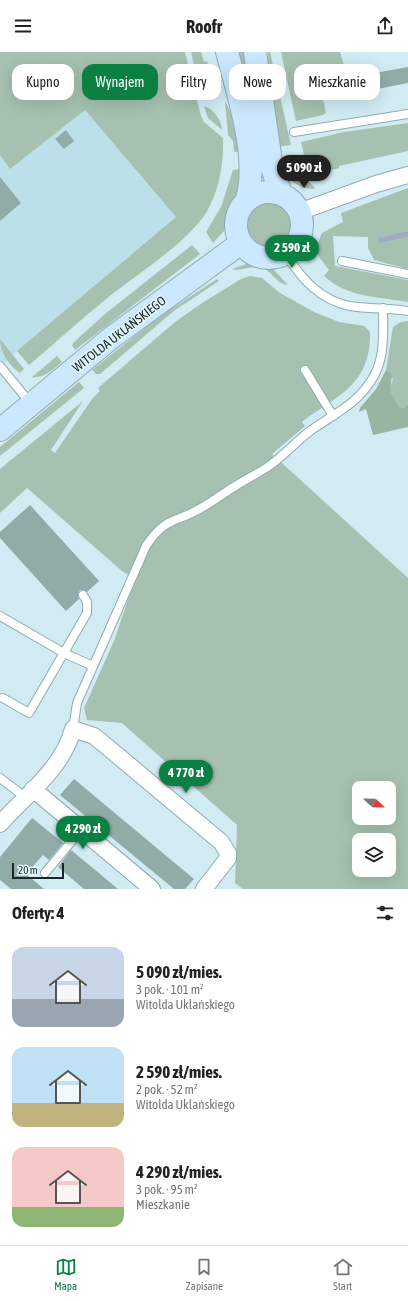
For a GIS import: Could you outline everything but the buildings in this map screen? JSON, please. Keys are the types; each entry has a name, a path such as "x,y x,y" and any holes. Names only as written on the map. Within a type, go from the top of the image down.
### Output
{"street":[{"path":"227,52 240,104 249,150 251,180 247,199"},
{"path":"255,52 272,168 281,194"},
{"path":"299,212 370,186 408,175"},
{"path":"271,191 281,194 290,199 299,212 302,222 301,232 297,242 285,253 271,258 261,257 251,253 241,243 236,232 236,222 240,207 247,199 261,192 271,191"},
{"name":"WITOLDA UKLAŃSKIEGO","path":"0,430 128,325 241,243"},
{"path":"0,824 64,752 73,729 94,736 221,842 228,853 228,858 204,889"},
{"path":"29,793 81,830 152,889"}],"lane":[{"path":"294,132 408,114"},
{"path":"285,253 304,280 328,298 349,306 408,311"},
{"path":"342,261 408,274"},
{"path":"73,729 77,703 146,546 160,528 171,520 200,509 272,464 308,432 333,416 362,394 376,373 382,346 383,308"},
{"path":"0,366 31,404"},
{"path":"305,370 333,416"},
{"path":"3,698 29,713 87,613 87,602 83,595"},
{"path":"0,616 64,653 93,666"},
{"path":"0,778 29,793"},
{"path":"45,873 81,830"}],"shaded area":[{"path":"85,110 176,217 0,366 0,155 10,168"}],"green space":[{"path":"0,52 185,52 188,64 166,64 166,100 197,100 204,122 223,138 223,158 220,177 211,205 197,225 173,248 105,300 29,365 17,351 176,217 85,110 10,169 0,155"},
{"path":"191,52 201,52 204,62 207,61 208,64 194,64"},
{"path":"236,52 249,52 251,64 239,64"},
{"path":"268,52 270,52 273,64 268,64"},
{"path":"281,52 340,52 344,64 294,64 294,100 323,100 326,113 296,121 286,75 286,64 284,64"},
{"path":"249,100 255,100 262,149"},
{"path":"270,100 281,100 291,145 275,147"},
{"path":"225,101 232,115 243,151 234,152 233,141 228,135"},
{"path":"204,106 211,109 216,115 222,126 222,130 208,118"},
{"path":"408,123 408,151 339,166 339,168 328,171 314,172 308,167 301,142 344,132"},
{"path":"293,163 298,175 313,185 315,189 309,189 298,185 290,179 280,164"},
{"path":"244,168 240,194 231,208 224,231 213,243 206,232 221,207 233,170"},
{"path":"408,188 408,269 374,260 368,248 368,237 333,236 335,266 408,280 408,302 353,292 342,288 324,276 329,270 319,257 316,247 322,233 343,222 341,213"},
{"path":"269,202 281,206 287,212 291,224 287,236 281,242 269,246 257,242 251,236 247,224 251,212 257,206"},
{"path":"192,245 200,254 75,350 72,345 73,343 105,314"},
{"path":"249,263 273,269 288,285 281,283 262,268 253,267 237,270 232,269"},
{"path":"250,276 262,278 280,293 314,312 339,322 364,326 370,332 369,350 365,365 350,387 340,396 302,422 305,426 272,454 408,578 408,889 243,889 235,883 237,825 122,723 87,720 84,708 114,641 135,579 122,571 27,488 0,513 0,469 83,401 51,450 55,453 92,399 100,391 98,388 175,322 241,279"},
{"path":"217,279 219,281 175,310 100,374 96,374 92,370 156,319"},
{"path":"408,321 408,404 404,408 399,407 389,392 393,379 386,370 393,327 401,322"},
{"path":"0,339 24,369 20,373 12,367 3,354"},
{"path":"57,356 62,362 44,375 32,377"},
{"path":"386,370 392,374 390,392 399,407 404,408 408,404 408,427 373,435 366,409 359,412 360,408 376,389"},
{"path":"79,382 84,388 0,456 0,447"}],"waterway":[{"path":"381,240 408,234"}]}
